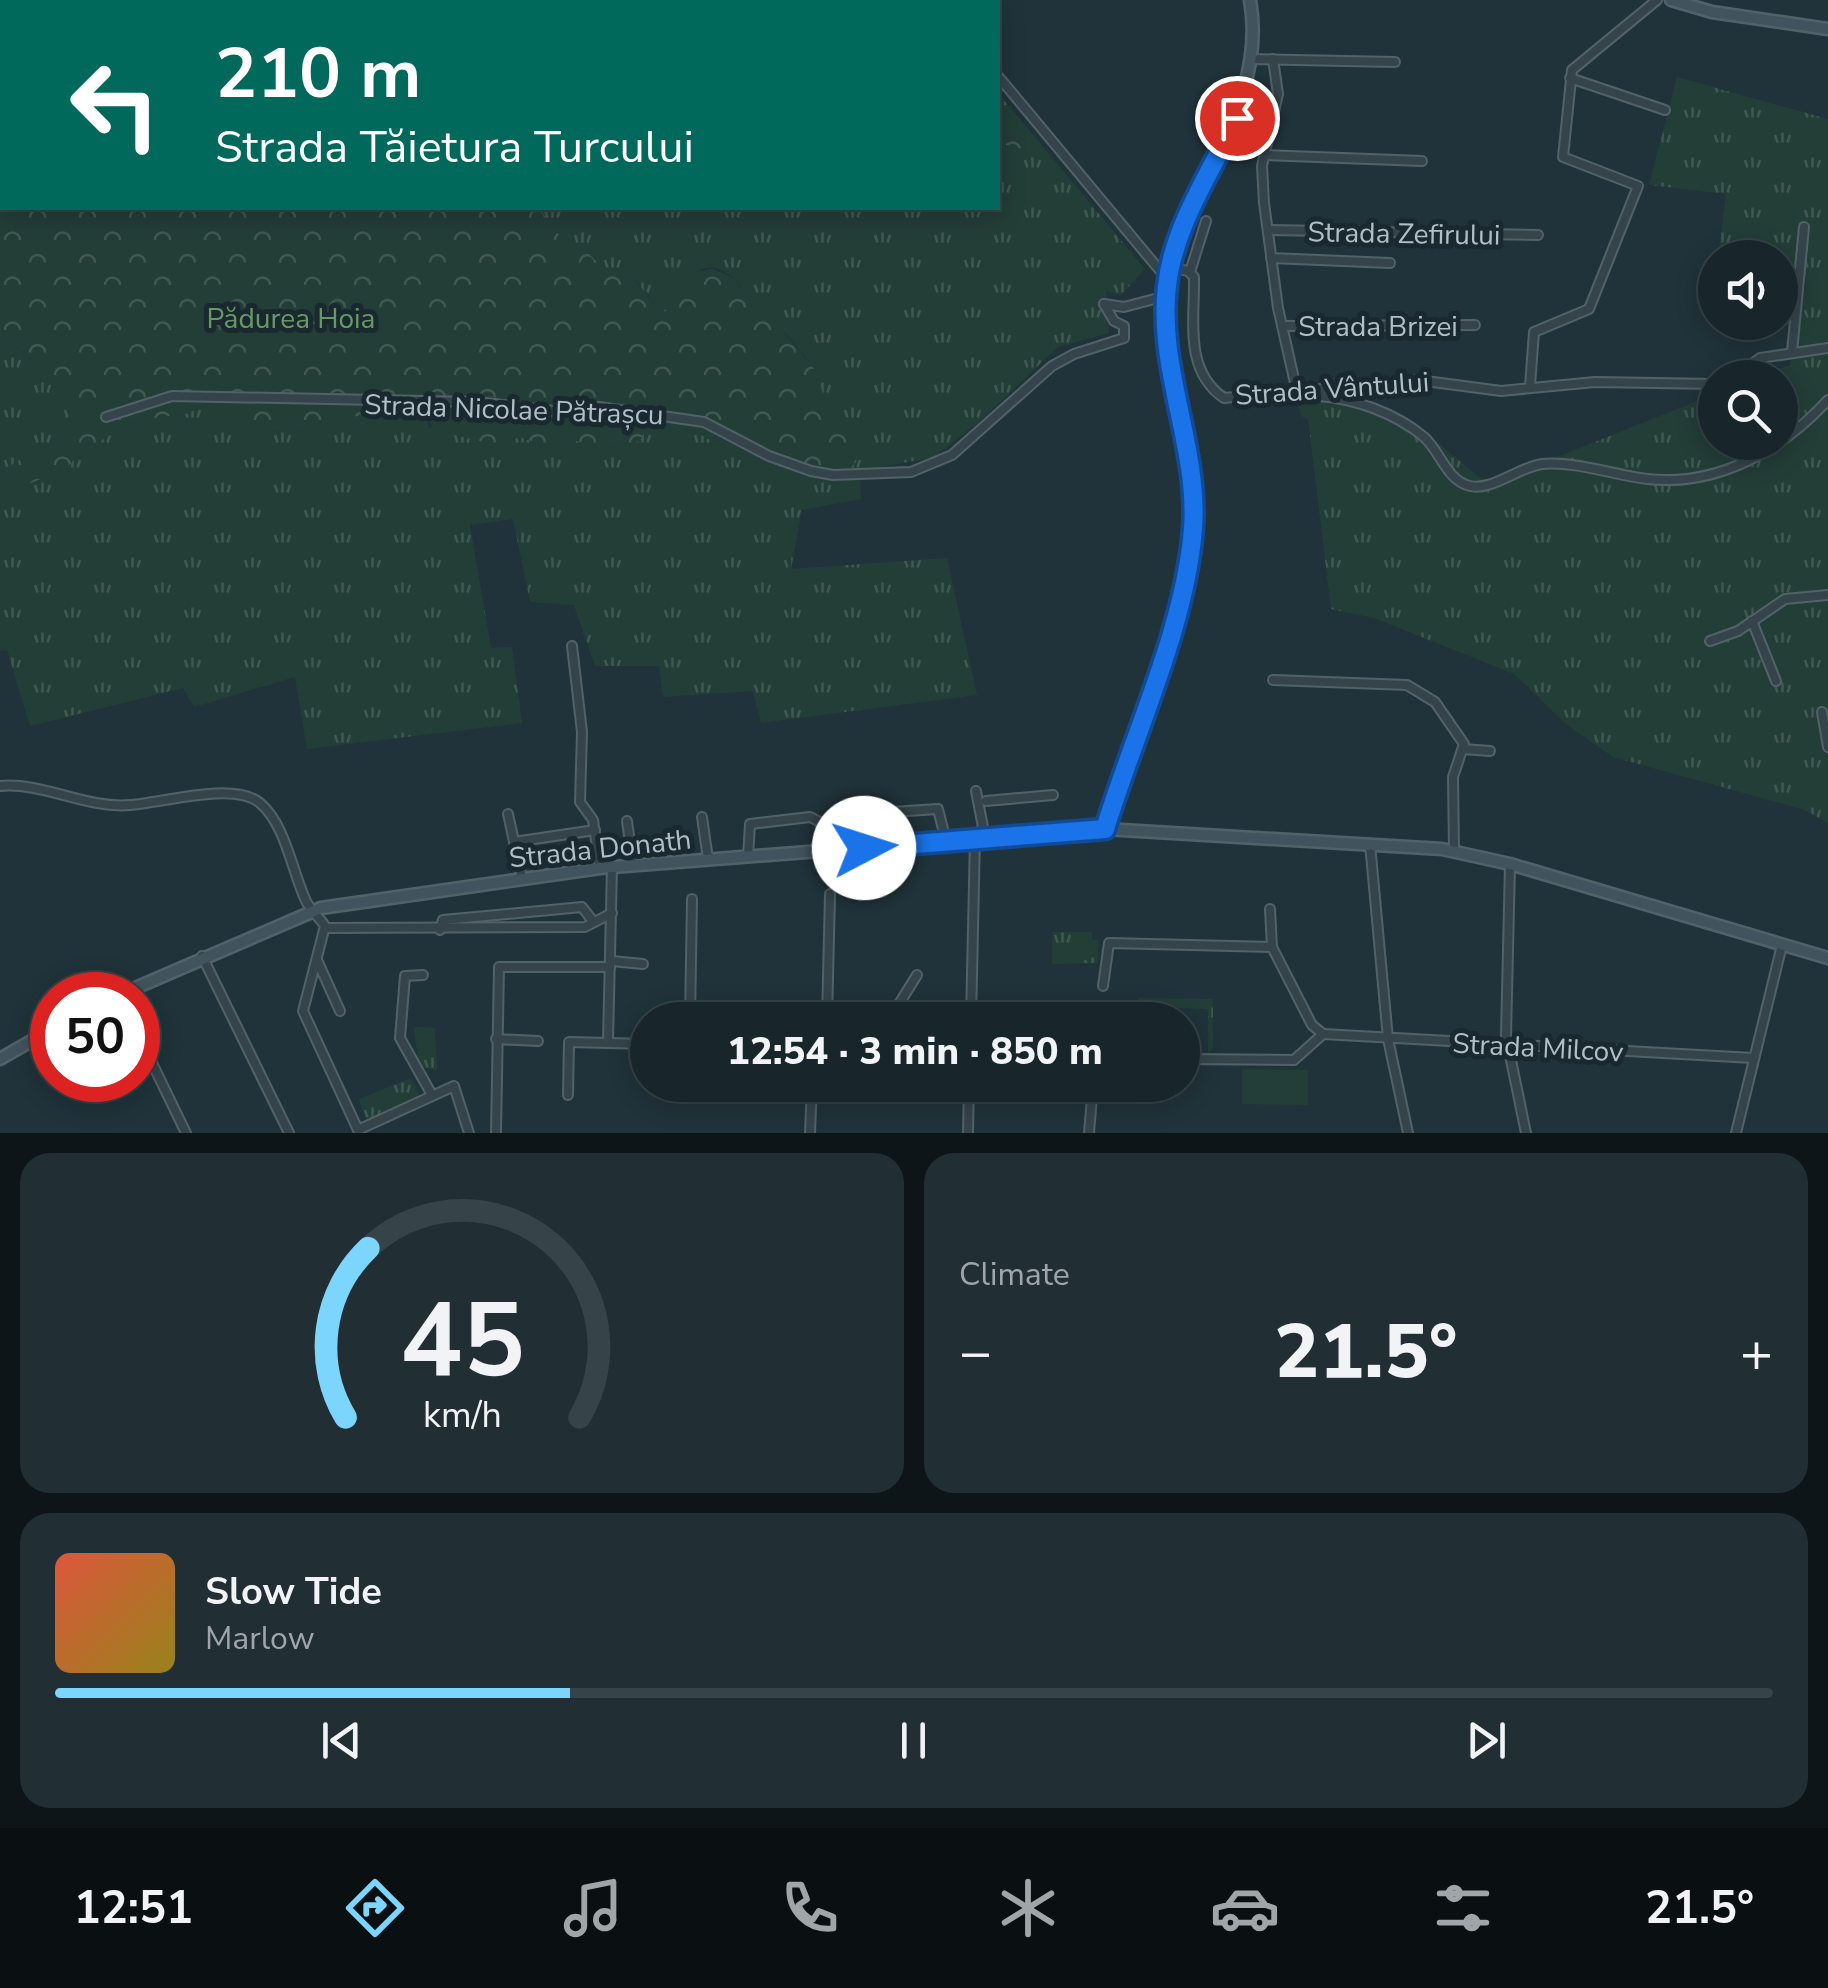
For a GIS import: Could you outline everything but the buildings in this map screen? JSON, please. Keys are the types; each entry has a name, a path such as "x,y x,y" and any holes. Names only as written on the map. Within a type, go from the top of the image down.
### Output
{"main road":[{"path":"1105,829 1168,635 1191,548 1192,488 1167,337 1166,296 1169,273 1211,167 1237,118 1250,59 1250,0"},
{"path":"1670,0 1828,29"},
{"name":"Strada Donath","path":"160,976 312,910 633,865 1105,829 1454,852 1510,864 1828,958"},
{"path":"0,1059 30,1041"}],"street":[{"path":"1530,386 1534,332 1589,308 1638,183 1566,159 1561,153 1570,78 1574,68 1657,0"},
{"path":"1250,59 1395,62"},
{"path":"1272,59 1278,94 1265,155 1271,258 1282,326 1301,392 1358,402 1391,417 1425,438 1457,480 1478,486 1540,464 1651,480 1710,474 1758,458 1790,438 1828,400"},
{"path":"1000,78 1169,273 1190,272"},
{"path":"1570,78 1665,110"},
{"path":"1265,155 1422,161"},
{"name":"Strada Vântului","path":"1206,220 1190,272 1194,282 1191,328 1201,370 1211,387 1229,398 1432,380 1501,391 1530,386 1698,384"},
{"path":"1792,352 1804,227"},
{"name":"Strada Zefirului","path":"1269,230 1538,234"},
{"path":"1271,258 1390,264"},
{"name":"Strada Nicolae Pătrașcu","path":"106,416 172,396 478,402 554,411 599,408 704,422 769,456 811,471 833,475 911,472 952,456 1052,366 1074,354 1124,338 1124,326 1114,321 1104,304 1124,306 1166,296"},
{"name":"Strada Brizei","path":"1282,326 1474,326"},
{"path":"1757,360 1828,348"},
{"path":"1710,641 1752,621 1785,599 1828,596"},
{"path":"1752,621 1776,681"},
{"path":"572,646 582,732 580,802 593,820 606,868 612,913 608,1042"},
{"path":"1273,680 1372,682 1418,689 1434,702 1462,740 1464,749 1453,777 1454,852"},
{"path":"1822,712 1828,747"},
{"path":"1464,749 1490,751"},
{"path":"0,786 23,786 120,806 197,795 250,798 261,804 277,830 312,910 326,928"},
{"path":"972,1002 975,838 983,827 976,791"},
{"path":"986,801 1053,795"},
{"path":"864,848 861,814 938,809 946,841"},
{"path":"508,814 522,878"},
{"path":"702,817 708,858"},
{"path":"748,857 750,824 777,820 818,819 824,851"},
{"path":"627,821 633,865"},
{"path":"514,842 595,830"},
{"path":"1370,844 1388,1039 1408,1133"},
{"path":"1510,864 1508,1046 1526,1133"},
{"path":"827,1002 830,894"},
{"path":"690,1002 692,900"},
{"path":"440,930 442,920 582,906 592,920"},
{"path":"1200,1060 1294,1060 1323,1034 1312,1025 1272,947 1270,909"},
{"path":"326,928 585,927 612,913"},
{"path":"326,928 303,1010 358,1130 454,1086 469,1133"},
{"path":"1103,986 1106,948 1112,942 1272,947"},
{"path":"1736,1133 1782,945"},
{"path":"202,956 289,1133"},
{"path":"316,959 340,1011"},
{"path":"496,1133 499,967 643,964"},
{"path":"900,1002 917,974"},
{"path":"422,976 405,976 400,1038 432,1096"},
{"name":"Strada Milcov","path":"1323,1034 1753,1058"},
{"path":"496,1040 538,1041"},
{"path":"568,1095 568,1042 630,1043"},
{"path":"160,1079 186,1133"},
{"path":"810,1133 811,1102"},
{"path":"968,1133 969,1102"},
{"path":"1089,1133 1091,1102"}],"green space":[{"path":"1677,77 1828,119 1828,823 1805,810 1613,757 1566,724 1514,674 1374,618 1331,609 1308,419 1301,416 1298,395 1364,391 1364,398 1425,432 1480,478 1497,481 1698,401 1698,460 1798,460 1798,360 1791,360 1807,280 1798,279 1798,240 1720,240 1726,194 1649,185"},
{"path":"1000,95 1145,269 1121,295 1106,291 1109,333 1058,347 980,421 934,457 877,468 860,477 861,499 802,510 791,569 947,558 977,695 761,723 753,691 663,697 659,666 595,666 574,605 530,602 513,519 470,525 491,648 512,647 522,723 307,749 295,677 194,707 183,688 30,726 7,650 0,651 0,496 67,468 78,454 134,421 185,414 211,403 230,417 270,432 306,430 357,416 380,418 394,400 421,404 429,427 492,444 521,437 543,446 572,440 611,447 639,441 653,417 681,423 712,441 741,439 813,468 848,469 856,462 854,444 823,396 811,365 726,272 706,268 696,272 681,287 671,309 661,313 636,281 603,268 586,251 560,236 540,210 1000,210"},
{"path":"1000,95 1041,145 1028,150 1000,143"},
{"name":"Pădurea Hoia","path":"0,210 540,210 560,236 586,251 603,268 632,277 661,313 671,309 681,281 689,273 712,269 734,278 747,298 766,310 818,374 823,396 836,408 857,451 856,462 848,470 807,467 741,439 712,441 681,423 653,417 639,441 629,447 594,446 572,440 543,446 521,437 492,444 434,430 421,404 390,404 380,418 357,416 306,430 270,432 230,418 211,403 185,414 134,421 78,454 67,468 0,496 0,471 55,442 72,420 53,383 0,330"},
{"path":"0,330 53,384 72,420 55,442 0,471"},
{"path":"1052,932 1092,932 1092,940 1098,940 1098,963 1052,964"},
{"path":"1138,998 1213,999 1213,1048 1208,1053 1208,1009 1200,1009 1200,1002 1138,1002"},
{"path":"414,1027 435,1028 437,1070 419,1067"},
{"path":"1242,1069 1308,1070 1308,1105 1242,1104"},
{"path":"411,1078 421,1097 366,1120 359,1099"}],"route":[{"path":"864,848 1105,829 1186,577 1191,548 1192,488 1167,337 1170,267 1211,167 1237,118"}]}
